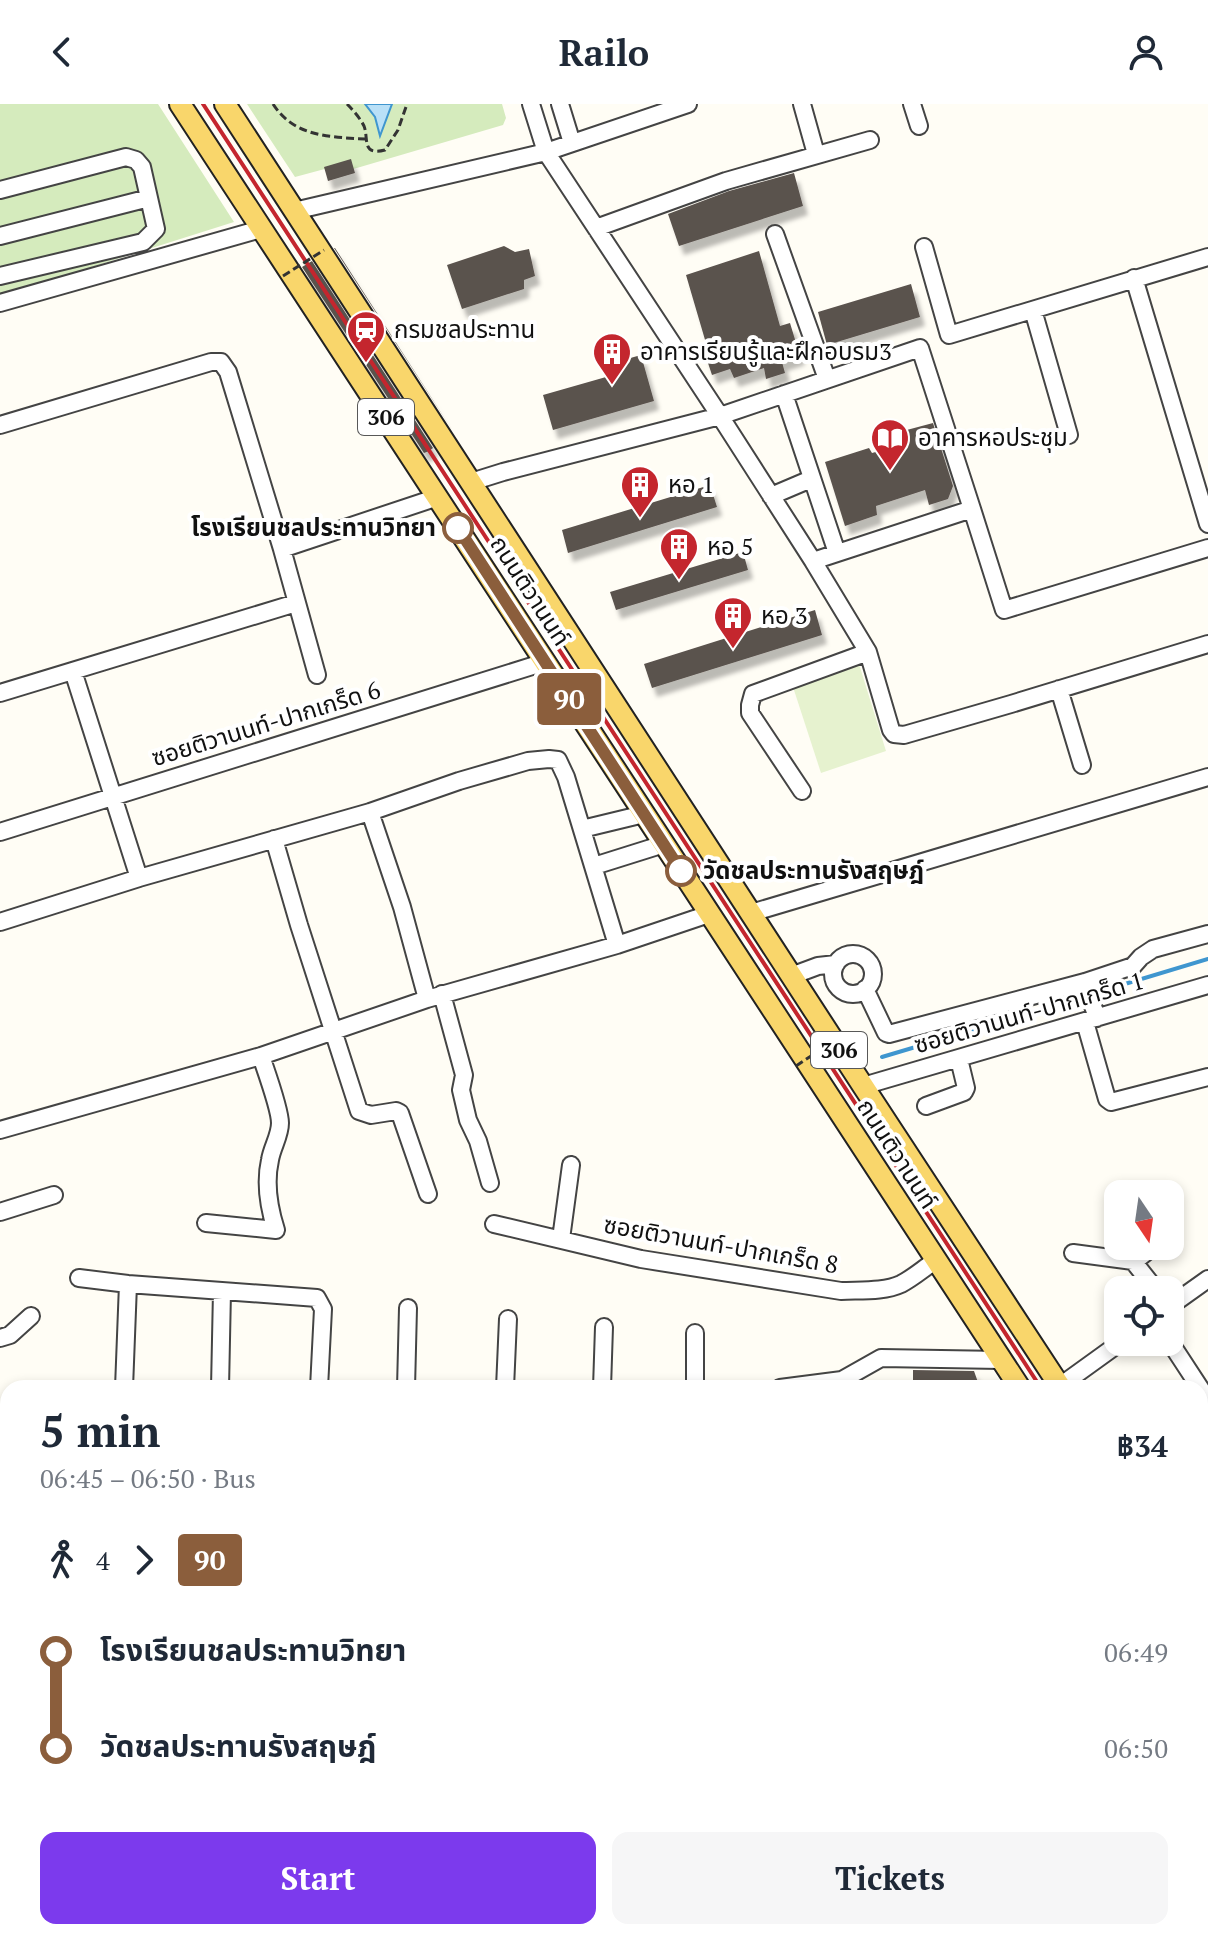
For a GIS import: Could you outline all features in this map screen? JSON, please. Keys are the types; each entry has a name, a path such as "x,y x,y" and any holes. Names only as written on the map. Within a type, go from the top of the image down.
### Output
{"main road":[{"name":"ถนนติวานนท์","path":"180,104 1015,1380"},
{"name":"ถนนติวานนท์","path":"225,104 1055,1380"},
{"path":"591,732 621,713"},
{"path":"709,914 747,906"}],"street":[{"path":"531,104 546,152 720,416 868,652 894,734 904,735 1208,644"},
{"path":"560,104 572,143"},
{"path":"294,211 546,152 688,104"},
{"path":"802,104 816,154"},
{"path":"912,104 919,126"},
{"path":"596,228 726,181 870,140"},
{"path":"0,190 126,157 136,160 142,167 156,229 143,242 0,276"},
{"path":"0,236 149,198"},
{"path":"0,303 261,229"},
{"path":"775,234 827,379"},
{"path":"924,247 949,335 1208,257"},
{"path":"1134,278 1208,524"},
{"path":"1033,310 1069,435"},
{"path":"471,482 720,416 920,348 1004,610 1208,548"},
{"path":"0,425 211,362 221,362 228,372 317,675"},
{"path":"784,394 837,553"},
{"path":"771,496 811,479"},
{"path":"282,549 438,497"},
{"path":"813,561 972,509"},
{"path":"0,693 296,603"},
{"path":"802,791 750,713 753,694 868,652"},
{"name":"ซอยติวานนท์-ปากเกร็ด 6","path":"0,832 114,804 545,662"},
{"path":"73,671 139,878"},
{"path":"1059,689 1082,765"},
{"path":"0,922 139,878 370,812 528,761 549,759 558,760 575,803 617,945"},
{"path":"747,906 1208,777"},
{"path":"370,812 464,1075 461,1090 468,1120 478,1141 490,1183"},
{"path":"582,829 644,814"},
{"path":"274,839 359,1111 371,1115 400,1113 428,1194"},
{"path":"594,866 664,844"},
{"path":"0,1130 261,1056 435,996 617,945 709,914"},
{"path":"865,989 888,1035 1085,982 1133,966 1153,949 1208,934"},
{"path":"854,955 869,962 873,975 871,984 865,989 858,993 843,992 836,985 833,971 836,964 854,955"},
{"path":"791,976 818,966 836,964"},
{"path":"1085,982 1107,1099 1111,1102 1208,1077"},
{"name":"ซอยติวานนท์-ปากเกร็ด 1","path":"863,1086 1208,985"},
{"path":"206,1223 276,1230 271,1213 268,1171 281,1120 261,1056"},
{"path":"926,1106 964,1092 966,1088 959,1059"},
{"path":"561,1239 571,1165"},
{"path":"0,1212 54,1195"},
{"name":"ซอยติวานนท์-ปากเกร็ด 8","path":"494,1224 641,1259 841,1291 892,1287 935,1261"},
{"path":"1073,1253 1134,1262 1145,1276"},
{"path":"79,1278 312,1296 320,1300 323,1309 319,1380"},
{"path":"1184,1296 1208,1279"},
{"path":"124,1380 128,1284"},
{"path":"220,1380 222,1291"},
{"path":"406,1380 408,1308"},
{"path":"0,1338 10,1335 31,1316"},
{"path":"505,1380 508,1319"},
{"path":"602,1380 604,1327"},
{"path":"695,1333 695,1380"},
{"path":"1069,1380 1104,1355"},
{"path":"1179,1356 1195,1380"},
{"path":"842,1380 881,1358 1001,1360"}],"path":[{"path":"273,104 299,129 324,137 365,139"},
{"path":"347,104 364,126 369,149 381,152 398,130 407,104"},
{"path":"283,276 324,250"},
{"path":"796,1066 844,1034"}],"green space":[{"path":"0,104 158,104 234,222 0,296"},
{"path":"247,104 502,104 506,118 503,125 350,170 347,163 295,177"},
{"path":"859,664 886,751 821,773 793,687"}],"water":[{"path":"365,104 392,104 380,136 375,117"}],"building":[{"path":"351,159 355,173 328,181 324,167"},
{"path":"794,173 803,206 679,246 668,214 729,191"},
{"path":"504,246 515,252 529,249 535,276 524,280 524,289 462,309 447,265"},
{"path":"334,248 335,248 453,431"},
{"path":"759,251 780,326 790,323 800,356 782,362 785,373 766,379 764,368 734,378 730,369 712,375 704,351 708,350 686,275"},
{"path":"312,261 433,448 429,451 424,453 302,267"},
{"path":"911,284 920,317 827,345 818,312"},
{"name":"อาคารเรียนรู้และฝึกอบรม3","path":"641,355 654,401 553,430 543,395 606,377 602,366"},
{"name":"อาคารหอประชุม","path":"933,423 953,486 948,499 929,505 925,490 876,506 877,515 845,526 825,462 869,448 872,453 901,445 903,431"},
{"name":"หอ 1","path":"710,485 717,507 568,553 562,530"},
{"name":"หอ 5","path":"743,552 748,570 616,610 610,592"},
{"name":"หอ 3","path":"815,610 822,635 652,688 644,664"},
{"path":"913,1370 974,1371 977,1380 913,1380"}],"waterway":[{"path":"1095,993 1208,959"},
{"path":"882,1057 1087,996"}],"railway":[{"path":"203,104 1036,1380"}],"bus line":[{"name":"90","path":"458,528 681,871"}],"place":[{"name":"กรมชลประทาน","path":"366,364"},
{"name":"อาคารเรียนรู้และฝึกอบรม3","path":"612,386"},
{"name":"อาคารหอประชุม","path":"890,472"},
{"name":"หอ 1","path":"640,519"},
{"name":"โรงเรียนชลประทานวิทยา","path":"458,528"},
{"name":"หอ 5","path":"679,581"},
{"name":"หอ 3","path":"733,650"},
{"name":"วัดชลประทานรังสฤษฎ์","path":"681,871"}]}
